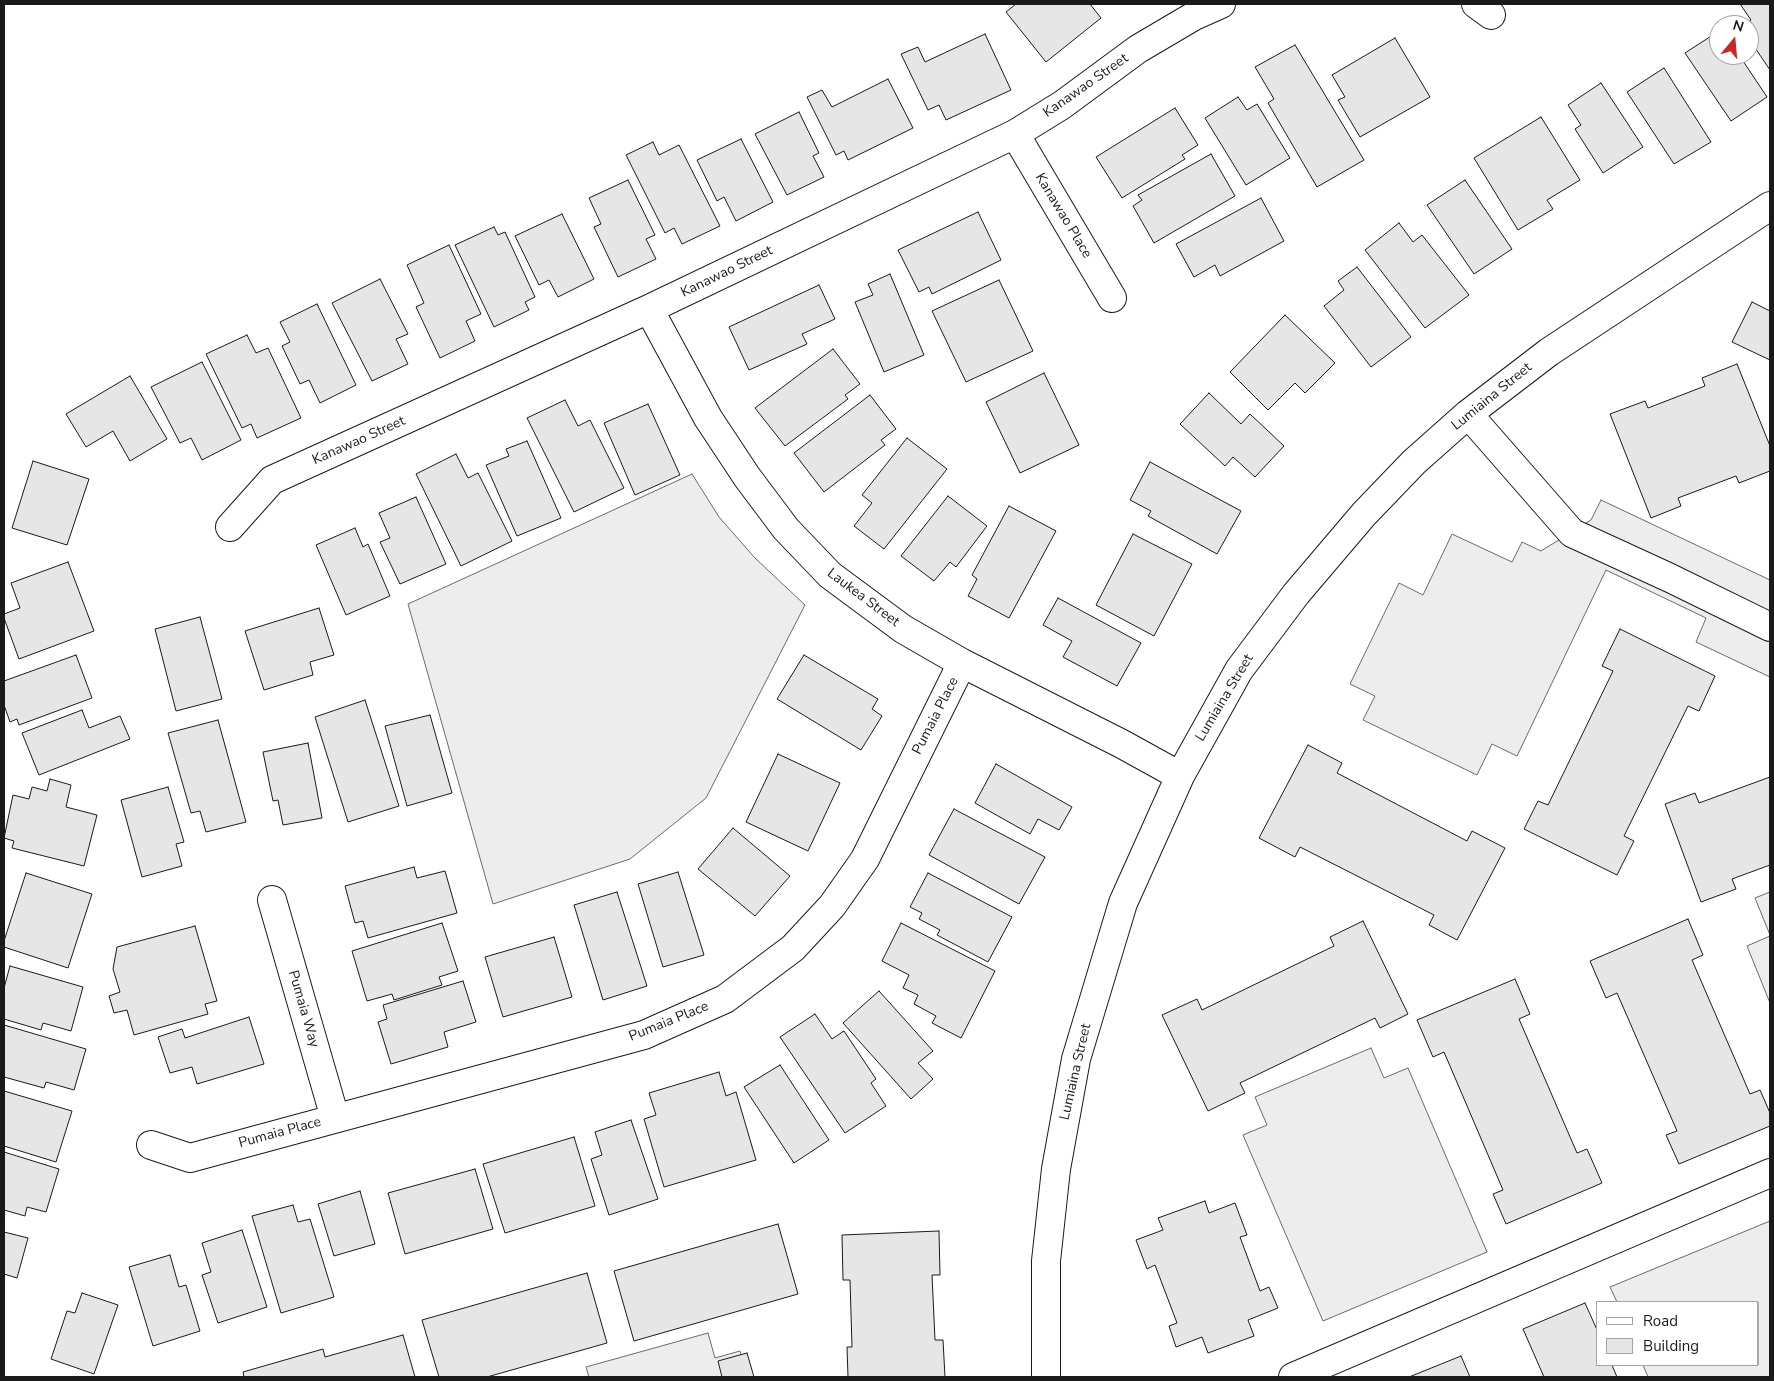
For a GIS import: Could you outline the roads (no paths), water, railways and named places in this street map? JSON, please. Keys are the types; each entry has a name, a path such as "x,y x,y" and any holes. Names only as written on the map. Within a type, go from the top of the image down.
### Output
{"street":[{"name":"Kanawao Street","path":"230,527 272,480 650,309 1015,134 1062,105 1138,50 1194,16 1221,4"},
{"name":"Kanawao Place","path":"1015,134 1112,298"},
{"name":"Lumiaina Street","path":"1046,1377 1046,1261 1056,1168 1076,1059 1123,903 1180,776 1238,670 1296,594 1364,514 1414,462 1468,414 1548,352 1770,206"},
{"name":"Laukea Street","path":"650,309 708,418 746,477 786,529 830,575 903,629 962,663 1122,744 1180,776"},
{"path":"1468,414 1572,534 1670,578 1770,627"},
{"name":"Pumaia Place","path":"151,1145 190,1158 644,1034 725,999 793,948 832,906 865,859 962,663"},
{"name":"Pumaia Way","path":"272,900 335,1118"},
{"path":"1293,1377 1770,1173"}]}
